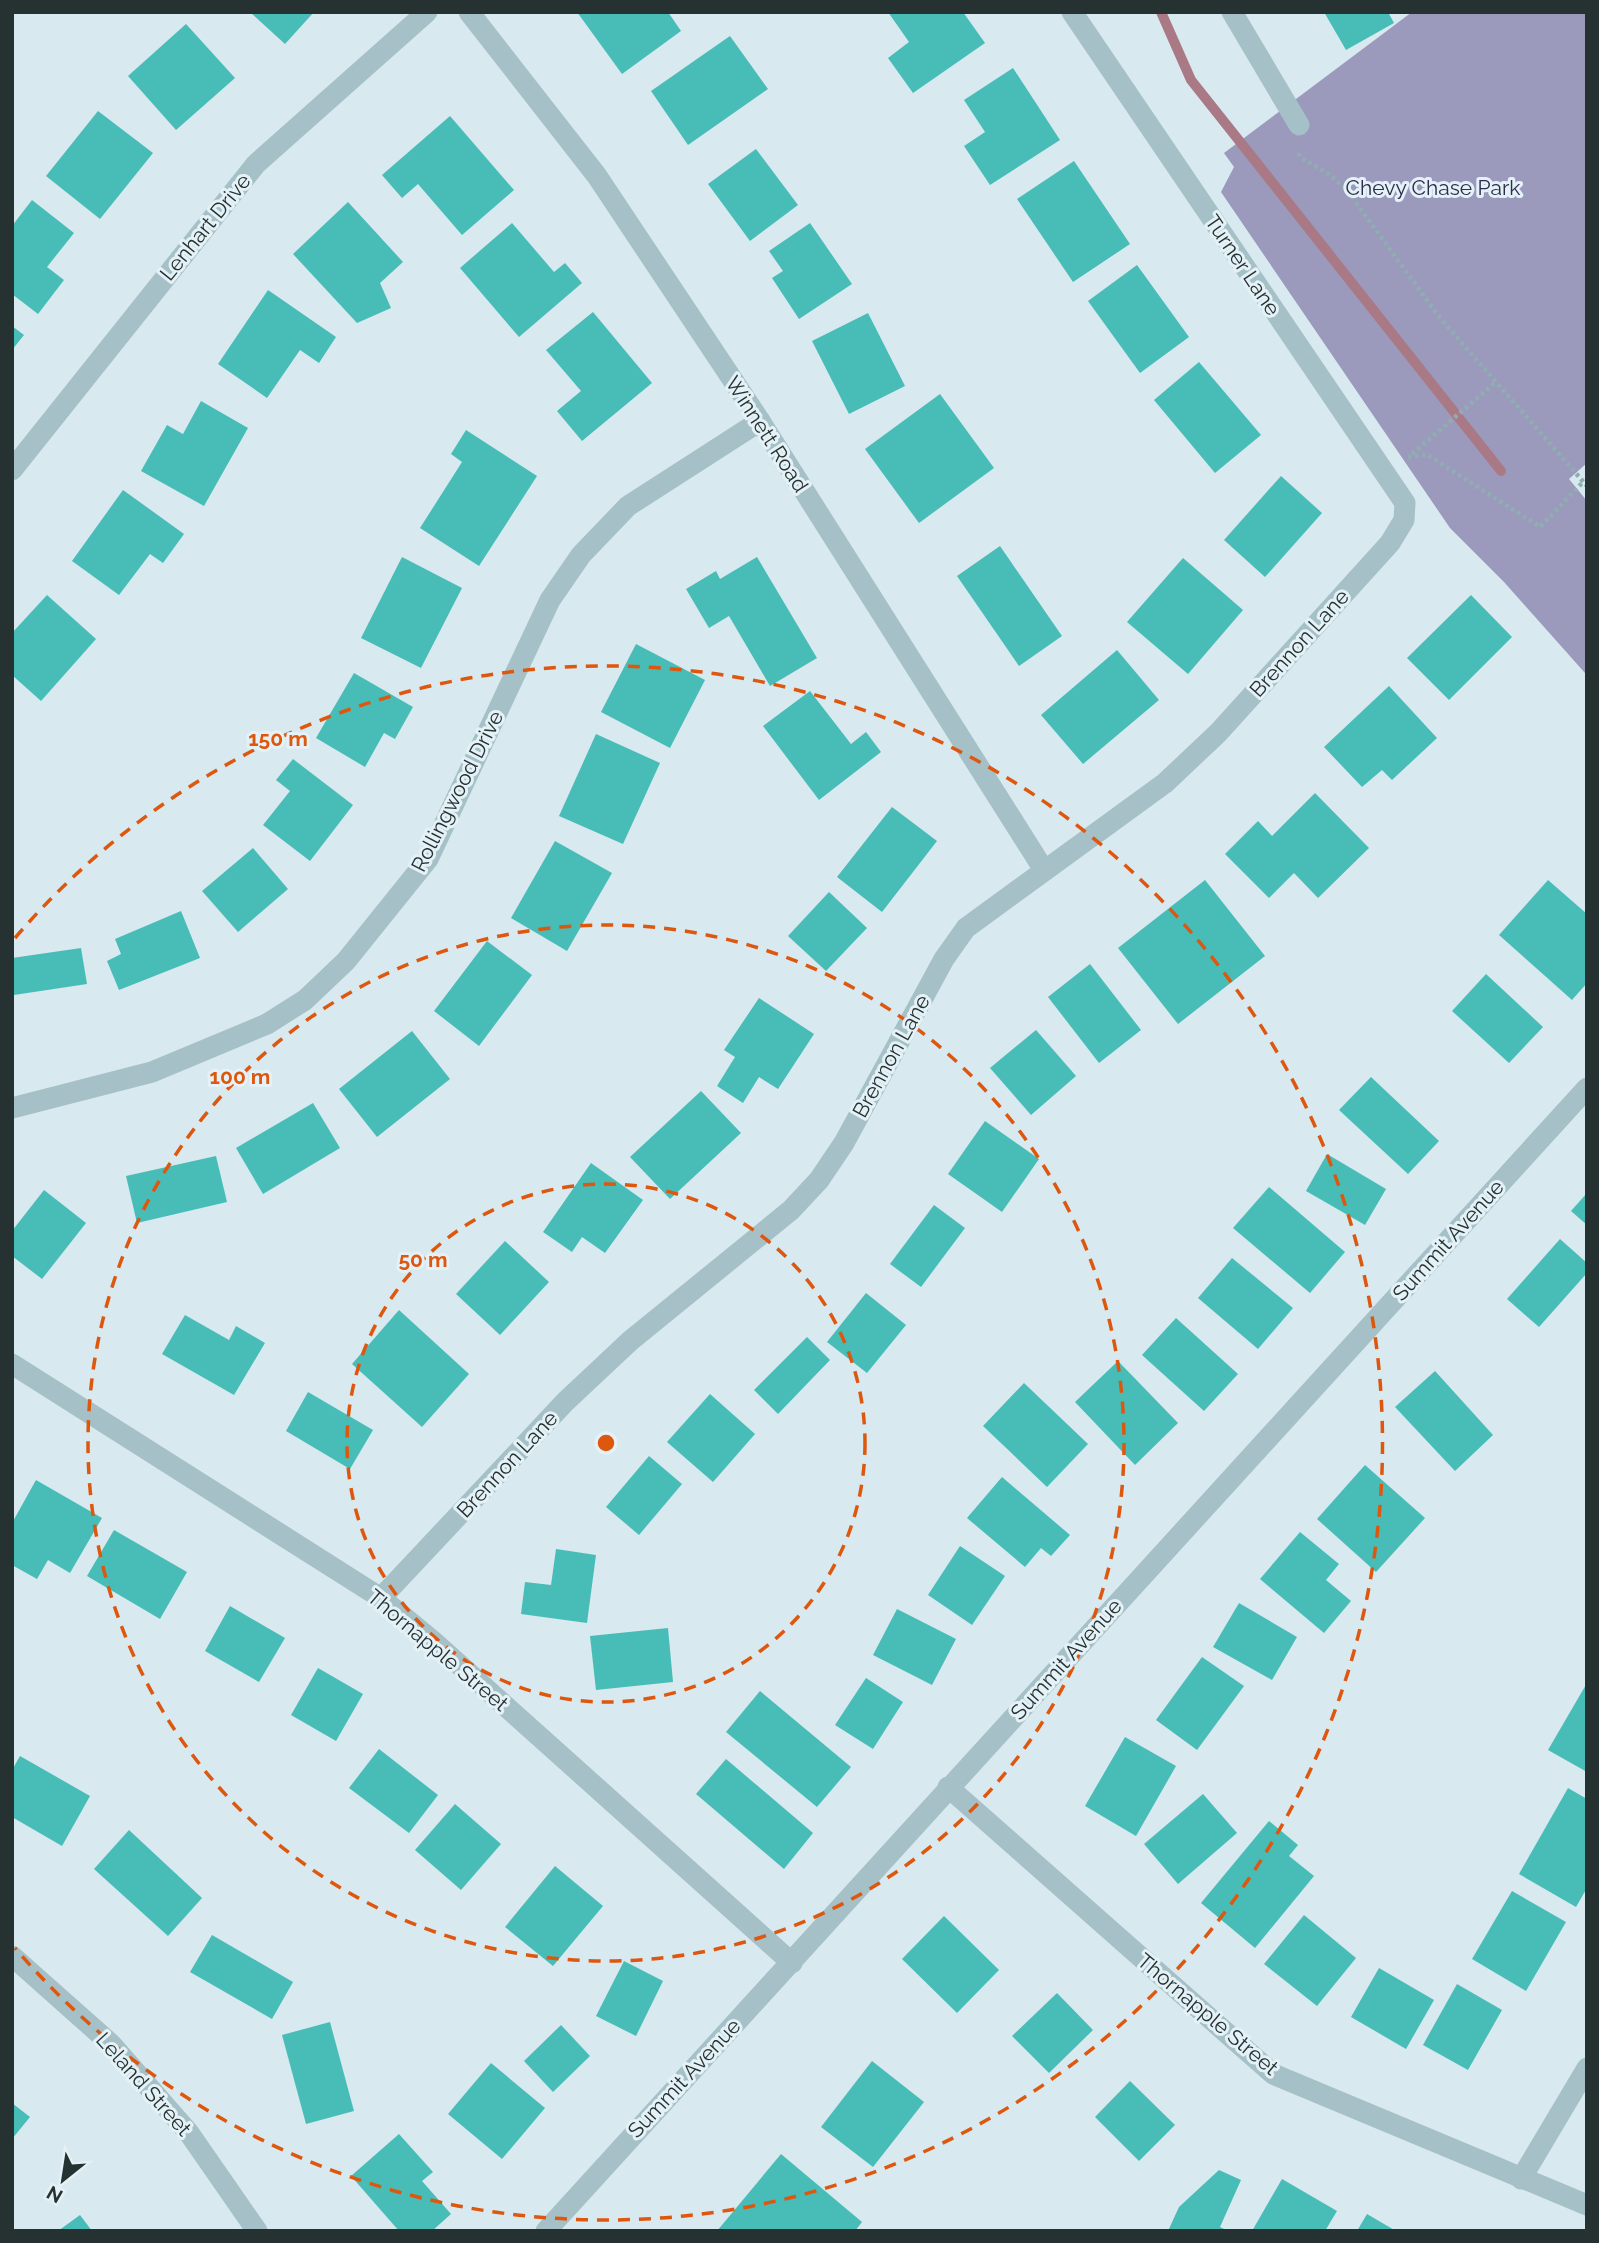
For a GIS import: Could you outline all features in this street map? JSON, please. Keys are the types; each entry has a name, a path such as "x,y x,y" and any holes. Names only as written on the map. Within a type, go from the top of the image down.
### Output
{"street":[{"name":"Lenhart Drive","path":"12,470 256,164 427,12"},
{"name":"Winnett Road","path":"469,12 597,176 760,421 1044,870"},
{"name":"Turner Lane","path":"1072,12 1405,503 1404,520"},
{"path":"1232,12 1299,125"},
{"name":"Rollingwood Drive","path":"12,1108 152,1072 267,1024 305,1000 346,961 428,859 550,600 581,555 628,506 760,421"},
{"name":"Brennon Lane","path":"381,1598 565,1402 630,1341 800,1200 844,1143 944,959 966,928 1165,783 1218,733 1390,543 1404,520"},
{"name":"Summit Avenue","path":"546,2231 1587,1088"},
{"name":"Thornapple Street","path":"12,1364 381,1598 433,1641 792,1963"},
{"name":"Thornapple Street","path":"948,1787 1273,2074 1587,2205"},
{"name":"Leland Street","path":"12,1956 41,1978 119,2054 189,2133 257,2231"},
{"path":"1521,2179 1587,2068"}],"path":[{"path":"1300,157 1330,175 1346,189 1440,318 1585,484 1540,527 1428,455 1412,455"},
{"path":"1385,475 1496,382"}],"green space":[{"name":"Chevy Chase Park","path":"1412,12 1587,12 1587,463 1569,479 1587,501 1585,673 1504,582 1450,528 1221,192 1234,167 1224,153"}],"building":[{"path":"250,12 314,12 285,44"},
{"path":"577,12 668,12 681,31 622,74"},
{"path":"888,12 963,12 985,43 913,93 888,58 909,42"},
{"path":"1324,12 1388,12 1394,23 1346,50"},
{"path":"186,24 235,78 176,130 128,76"},
{"path":"730,36 768,89 688,145 651,91"},
{"path":"1013,68 1060,140 990,185 964,146 985,132 964,100"},
{"path":"98,111 153,153 100,219 46,176"},
{"path":"450,116 514,190 462,235 418,184 402,198 382,175"},
{"path":"756,149 798,205 750,241 708,184"},
{"path":"1074,161 1130,244 1073,282 1017,199"},
{"path":"32,200 74,233 47,267 64,280 38,314 12,294 12,226"},
{"path":"348,202 403,262 380,283 391,308 357,323 293,254"},
{"path":"512,223 554,272 565,263 582,283 519,337 460,268"},
{"path":"810,223 852,284 799,319 772,278 783,271 769,251"},
{"path":"1137,265 1189,337 1140,373 1088,301"},
{"path":"268,290 336,337 319,363 300,350 267,398 218,364"},
{"path":"593,312 652,383 582,441 557,411 581,391 546,350"},
{"path":"868,313 905,386 849,414 812,341"},
{"path":"12,326 24,335 12,350"},
{"path":"1199,362 1261,435 1215,473 1154,400"},
{"path":"940,394 994,468 919,523 865,449"},
{"path":"201,401 248,428 204,506 141,471 167,425 183,434"},
{"path":"466,430 537,476 479,566 420,528 462,462 451,454"},
{"path":"1281,476 1322,513 1265,577 1224,540"},
{"path":"123,490 184,534 163,563 150,554 119,595 72,561"},
{"path":"1000,546 1062,636 1019,666 957,576"},
{"path":"402,557 462,588 421,668 361,638"},
{"path":"757,557 817,658 770,686 729,616 709,628 686,589 716,571 720,579"},
{"path":"1183,558 1243,610 1188,674 1127,622"},
{"path":"47,595 96,639 41,701 12,675 12,633"},
{"path":"1471,595 1512,637 1449,700 1407,658"},
{"path":"636,644 705,680 670,748 601,712"},
{"path":"1117,650 1159,700 1083,764 1041,715"},
{"path":"354,673 413,707 395,739 384,733 365,767 316,738"},
{"path":"1389,686 1437,738 1392,780 1382,770 1362,787 1324,747"},
{"path":"810,691 851,744 866,732 881,752 819,800 763,726"},
{"path":"596,734 660,763 623,844 559,816"},
{"path":"293,759 353,805 310,861 263,825 290,791 276,780"},
{"path":"1315,793 1369,848 1318,898 1294,873 1269,898 1225,854 1258,821 1272,836"},
{"path":"892,807 937,841 882,912 837,877"},
{"path":"555,841 612,873 567,951 511,918"},
{"path":"253,848 288,889 238,932 202,891"},
{"path":"1205,880 1265,956 1178,1024 1118,948"},
{"path":"1548,880 1587,914 1587,983 1572,1000 1499,935"},
{"path":"829,892 867,928 826,971 788,936"},
{"path":"181,911 200,958 119,990 107,961 121,954 115,939"},
{"path":"487,941 532,975 479,1046 434,1011"},
{"path":"81,948 87,984 14,995 12,958"},
{"path":"1090,964 1141,1030 1099,1063 1048,997"},
{"path":"1486,974 1543,1027 1509,1063 1452,1011"},
{"path":"759,998 814,1034 778,1089 759,1077 743,1103 717,1086 735,1057 724,1050"},
{"path":"1036,1030 1076,1076 1031,1115 990,1068"},
{"path":"412,1031 450,1079 377,1137 339,1089"},
{"path":"1371,1077 1439,1141 1408,1174 1339,1110"},
{"path":"701,1091 741,1133 670,1199 630,1157"},
{"path":"313,1103 340,1148 263,1194 236,1148"},
{"path":"985,1121 1039,1159 1002,1212 948,1174"},
{"path":"1327,1154 1386,1189 1365,1225 1306,1191"},
{"path":"216,1156 227,1202 137,1223 126,1176"},
{"path":"591,1163 643,1200 605,1253 582,1237 572,1252 543,1232"},
{"path":"1269,1187 1345,1252 1310,1293 1233,1228"},
{"path":"44,1190 86,1223 42,1279 12,1256 12,1231"},
{"path":"1587,1193 1587,1225 1571,1211"},
{"path":"934,1205 965,1228 921,1287 890,1264"},
{"path":"1560,1239 1587,1263 1587,1273 1539,1327 1507,1299"},
{"path":"505,1241 549,1282 500,1335 456,1294"},
{"path":"1232,1258 1293,1308 1258,1349 1198,1298"},
{"path":"866,1293 906,1325 867,1373 827,1342"},
{"path":"399,1310 469,1374 422,1427 352,1364"},
{"path":"185,1315 229,1340 236,1326 265,1343 234,1395 162,1354"},
{"path":"1176,1318 1238,1374 1204,1411 1142,1355"},
{"path":"807,1337 830,1360 778,1414 754,1390"},
{"path":"1118,1361 1178,1423 1135,1465 1075,1402"},
{"path":"1435,1371 1493,1435 1455,1471 1395,1407"},
{"path":"1024,1383 1088,1444 1047,1487 983,1426"},
{"path":"308,1392 373,1430 350,1469 286,1431"},
{"path":"710,1394 755,1434 713,1482 667,1442"},
{"path":"649,1456 682,1484 639,1535 606,1507"},
{"path":"1365,1465 1425,1518 1376,1572 1317,1519"},
{"path":"1002,1477 1070,1535 1051,1556 1041,1548 1025,1567 967,1518"},
{"path":"36,1480 102,1518 70,1573 48,1560 37,1579 12,1565 12,1523"},
{"path":"114,1530 187,1572 160,1619 87,1576"},
{"path":"1300,1532 1339,1564 1326,1580 1351,1601 1324,1633 1260,1579"},
{"path":"960,1546 1005,1576 972,1625 928,1595"},
{"path":"556,1549 596,1555 587,1623 521,1614 525,1582 551,1585"},
{"path":"1239,1603 1297,1637 1272,1680 1213,1647"},
{"path":"230,1606 285,1638 259,1682 205,1651"},
{"path":"897,1609 956,1639 932,1685 873,1655"},
{"path":"668,1628 673,1682 596,1690 590,1636"},
{"path":"1202,1657 1244,1686 1197,1750 1156,1720"},
{"path":"318,1668 363,1694 336,1741 291,1715"},
{"path":"866,1678 903,1702 873,1749 835,1725"},
{"path":"1587,1683 1587,1772 1548,1750"},
{"path":"760,1691 851,1767 817,1807 726,1732"},
{"path":"1125,1737 1176,1766 1136,1836 1085,1806"},
{"path":"379,1749 438,1795 409,1833 349,1788"},
{"path":"20,1756 90,1796 62,1846 12,1817 12,1770"},
{"path":"726,1759 813,1833 784,1869 696,1794"},
{"path":"1568,1788 1587,1799 1587,1888 1576,1907 1519,1874"},
{"path":"1203,1794 1237,1833 1178,1884 1144,1844"},
{"path":"455,1804 501,1844 461,1890 415,1850"},
{"path":"1269,1821 1298,1845 1289,1856 1314,1876 1255,1948 1201,1903"},
{"path":"129,1830 202,1898 168,1936 94,1869"},
{"path":"555,1866 603,1906 553,1966 505,1927"},
{"path":"1512,1891 1566,1922 1526,1991 1472,1959"},
{"path":"1304,1915 1356,1958 1317,2006 1264,1964"},
{"path":"944,1916 999,1970 957,2013 902,1959"},
{"path":"212,1935 293,1982 272,2019 190,1972"},
{"path":"624,1961 663,1981 636,2036 596,2016"},
{"path":"1379,1968 1434,2000 1406,2049 1351,2017"},
{"path":"1457,1984 1502,2010 1468,2070 1423,2045"},
{"path":"1057,1993 1093,2030 1049,2073 1012,2036"},
{"path":"330,2022 354,2111 306,2124 282,2035"},
{"path":"561,2025 590,2056 553,2092 524,2061"},
{"path":"872,2061 924,2102 873,2167 821,2127"},
{"path":"491,2063 545,2108 502,2159 448,2114"},
{"path":"1130,2081 1175,2125 1139,2161 1095,2117"},
{"path":"12,2103 30,2117 12,2139"},
{"path":"399,2134 433,2172 422,2181 451,2214 432,2231 399,2231 351,2176"},
{"path":"781,2154 862,2222 855,2231 717,2231"},
{"path":"1219,2170 1241,2180 1220,2227 1228,2231 1168,2231 1179,2207"},
{"path":"1282,2179 1337,2211 1325,2231 1252,2231"},
{"path":"1367,2214 1396,2231 1357,2231"},
{"path":"80,2215 92,2231 58,2231"}],"waterway":[{"path":"1161,12 1191,80 1501,471"}]}
